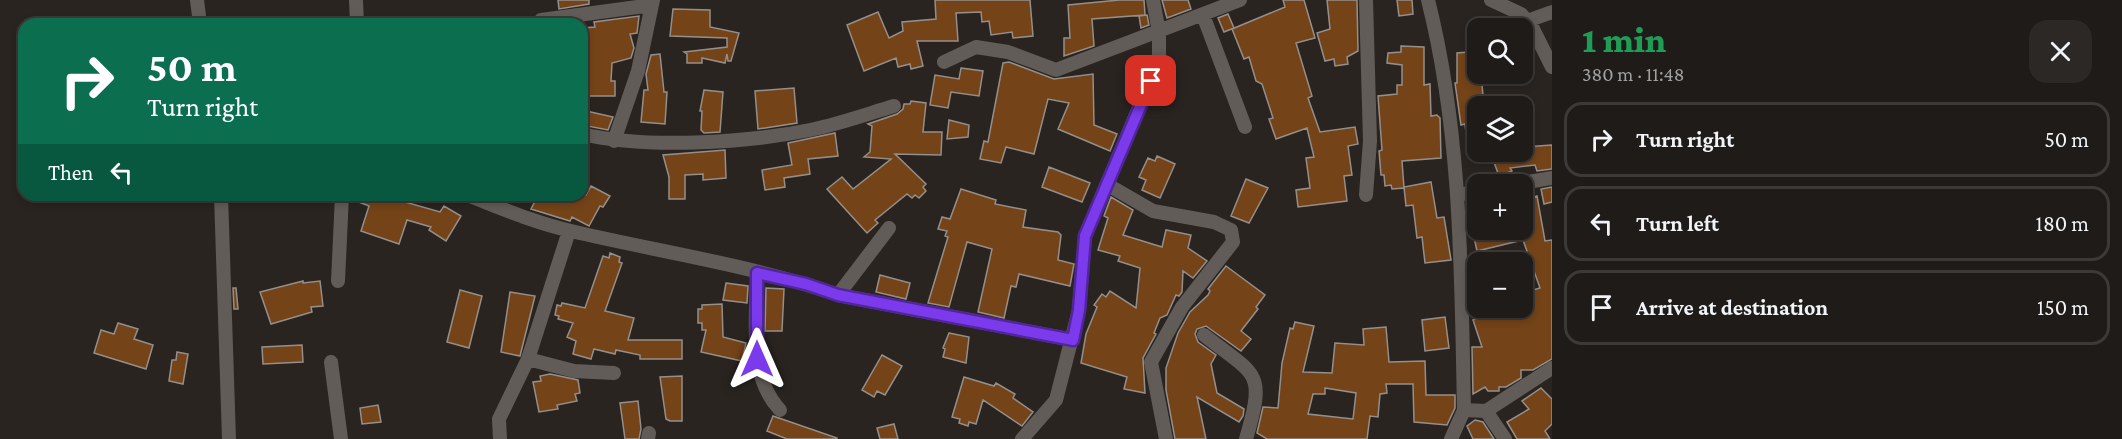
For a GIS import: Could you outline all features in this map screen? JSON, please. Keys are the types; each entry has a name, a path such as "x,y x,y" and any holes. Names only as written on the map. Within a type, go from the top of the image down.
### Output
{"street":[{"path":"197,0 199,18"},
{"path":"356,0 357,18"},
{"path":"1022,439 1056,400 1079,310 1085,236 1159,60 1160,32 1153,0"},
{"path":"944,62 976,47 1008,52 1056,70 1203,15 1218,3 1239,0"},
{"path":"1366,0 1370,141 1366,195"},
{"path":"1428,0 1440,46 1458,195 1464,410 1451,439"},
{"path":"1491,0 1521,14 1524,18"},
{"path":"554,18 653,3 638,71 614,141"},
{"path":"1533,19 1552,12"},
{"path":"1203,15 1245,127"},
{"path":"1533,32 1552,67"},
{"path":"588,135 614,141 722,140 810,130 894,106"},
{"path":"1533,181 1552,178"},
{"path":"1107,185 1153,211 1215,222 1231,230 1233,242 1182,307 1151,362 1166,439"},
{"path":"1458,195 1467,194"},
{"path":"221,201 232,438"},
{"path":"338,281 342,201"},
{"path":"484,201 569,231 648,246 806,284 838,295 1073,340"},
{"path":"838,295 889,228"},
{"path":"500,439 499,419 528,359 569,231"},
{"path":"757,273 757,359 767,397 780,410"},
{"path":"1204,335 1247,370 1257,384 1257,400 1246,439"},
{"path":"528,359 564,369 614,373"},
{"path":"331,362 341,439"},
{"path":"1464,410 1486,411 1552,368"},
{"path":"1486,411 1504,439"}],"building":[{"path":"558,0 589,0 589,4 559,9"},
{"path":"935,0 1030,0 1033,36 1013,38 1012,32 991,35 989,21 982,22 981,12 956,13 958,41 917,41 923,66 911,69 910,64 898,67 896,58 864,71 847,25 878,12 889,38 903,31 902,22 936,19"},
{"path":"1144,0 1145,15 1092,19 1094,46 1064,56 1064,38 1070,38 1068,5"},
{"path":"1162,0 1188,0 1191,9 1167,18"},
{"path":"1283,0 1304,0 1315,38 1296,43 1312,96 1308,98 1320,132 1355,127 1358,144 1348,146 1352,175 1344,176 1347,201 1298,207 1296,190 1310,188 1306,158 1314,157 1307,128 1276,139 1269,119 1273,118 1262,84 1256,81 1249,57 1244,59 1232,29 1285,7"},
{"path":"1327,0 1357,0 1358,51 1347,57 1348,64 1335,66 1334,59 1325,61 1317,33 1330,29"},
{"path":"1397,0 1412,0 1413,14 1399,16"},
{"path":"673,9 710,10 710,27 739,33 731,61 728,61 727,54 725,63 702,58 702,63 687,63 687,54 684,52 727,47 727,38 670,36"},
{"path":"1228,14 1234,28 1224,32 1218,18"},
{"path":"1147,15 1149,25 1141,28 1139,16"},
{"path":"639,16 637,33 630,34 634,48 631,58 612,63 611,81 615,81 615,96 588,96 588,28 595,27 594,22"},
{"path":"1401,46 1424,47 1424,85 1430,84 1431,116 1437,115 1440,118 1441,158 1402,161 1404,188 1392,189 1391,185 1385,186 1384,175 1381,175 1379,151 1382,150 1378,96 1397,94 1397,85 1402,85 1402,65 1387,63 1388,53 1401,52"},
{"path":"1467,52 1467,84 1482,84 1483,96 1467,96 1466,133 1465,124 1461,125 1455,83 1457,83 1457,53"},
{"path":"660,54 664,92 667,92 665,124 641,122 644,90 648,90 646,74 651,55"},
{"path":"1009,62 1054,79 1093,74 1094,125 1117,134 1110,151 1058,129 1069,103 1048,99 1034,154 1006,147 1001,163 980,159 984,141 988,142 1003,63"},
{"path":"961,68 983,71 979,96 951,92 948,108 930,105 935,75 959,79"},
{"path":"794,88 797,123 758,129 755,91"},
{"path":"704,90 723,92 720,132 704,133 701,130 702,111 700,111"},
{"path":"911,101 926,103 923,132 942,132 941,155 895,154 926,184 923,187 926,191 919,198 915,195 912,198 907,194 875,220 878,223 867,233 827,189 842,177 853,189 891,159 864,157 870,152 872,126 868,124 897,114 903,109 904,104 910,104"},
{"path":"588,111 613,117 608,130 588,126"},
{"path":"949,120 969,125 968,137 947,139"},
{"path":"835,133 838,156 808,159 810,174 784,178 785,187 765,190 762,170 792,165 788,143"},
{"path":"1552,145 1552,169 1537,171 1535,165 1510,168 1512,171 1498,174 1494,162 1533,162 1533,146"},
{"path":"725,150 726,178 703,180 703,174 685,175 685,199 669,199 669,177 663,155"},
{"path":"1157,156 1175,164 1160,198 1142,190 1146,180 1139,177 1148,158 1155,161"},
{"path":"1049,167 1090,183 1082,202 1042,187"},
{"path":"1246,179 1268,188 1249,223 1231,216"},
{"path":"1431,182 1437,218 1444,217 1451,260 1425,263 1422,237 1417,238 1413,205 1406,206 1404,187"},
{"path":"591,186 610,196 603,207 600,206 589,226 572,217 570,221 531,209 535,201 588,201 588,191"},
{"path":"1552,187 1552,202 1544,204 1541,189"},
{"path":"961,189 996,200 995,204 1026,210 1023,227 1058,232 1061,235 1058,260 1074,264 1070,286 1019,274 1016,287 1011,286 1004,318 978,312 992,249 967,242 949,307 928,303 948,237 945,236 947,231 938,229 942,217 950,219"},
{"path":"1537,196 1545,241 1552,240 1552,359 1533,370 1521,370 1521,378 1506,387 1499,387 1499,391 1488,391 1485,387 1473,394 1472,347 1482,347 1473,320 1533,318 1533,290 1540,288 1533,268 1533,252 1527,252 1523,240 1533,240 1533,197"},
{"path":"1111,197 1133,210 1123,235 1162,247 1166,230 1191,235 1188,248 1207,261 1193,278 1183,271 1182,292 1179,296 1176,295 1167,315 1160,318 1154,333 1156,334 1143,358 1145,393 1124,389 1127,377 1081,363 1086,334 1097,307 1094,305 1102,294 1106,297 1110,291 1136,308 1140,268 1118,261 1120,256 1098,250 1108,218 1104,216"},
{"path":"356,201 405,201 440,212 444,206 461,216 446,241 429,230 431,227 407,220 399,244 361,231 369,206"},
{"path":"1475,240 1523,240 1477,251"},
{"path":"610,253 620,257 619,262 622,263 605,311 634,318 628,340 682,340 682,359 640,359 640,355 616,350 615,354 594,349 591,359 573,354 576,341 567,337 573,323 558,319 559,316 555,315 557,305 561,306 562,303 585,308 603,256 609,258"},
{"path":"1226,266 1265,295 1256,307 1258,309 1241,331 1251,339 1241,351 1206,326 1197,329 1195,334 1198,342 1216,355 1211,364 1217,393 1244,409 1243,416 1239,422 1197,397 1206,439 1175,439 1166,390 1166,368 1178,333 1190,312 1208,295 1210,291 1208,289"},
{"path":"880,275 910,283 906,299 876,292"},
{"path":"303,281 303,283 320,281 323,306 311,307 312,312 271,324 260,292"},
{"path":"726,283 748,286 747,303 723,300"},
{"path":"233,288 236,288 238,309 234,309"},
{"path":"766,288 784,289 782,331 765,331"},
{"path":"460,290 482,296 469,348 447,342"},
{"path":"510,292 535,296 520,356 501,352"},
{"path":"722,304 723,337 746,343 742,361 701,352 706,330 702,330 702,323 698,323 698,309 702,309 702,305"},
{"path":"1445,317 1449,348 1425,351 1422,320"},
{"path":"1295,322 1314,326 1303,372 1332,373 1335,343 1364,345 1363,329 1386,327 1389,362 1425,361 1426,395 1455,395 1455,408 1447,425 1414,422 1413,384 1386,384 1387,393 1380,394 1378,417 1370,416 1367,439 1267,439 1257,433 1263,407 1278,408 1282,363 1290,328 1293,329","holes":["1325,388 1356,393 1353,419 1308,414 1313,394 1325,394"]},
{"path":"118,323 138,329 134,339 153,345 146,369 94,353 101,330 114,334"},
{"path":"949,333 969,337 966,363 943,357 945,349 943,348"},
{"path":"302,345 303,362 263,364 262,347"},
{"path":"177,352 188,354 183,384 169,381 172,360 176,360"},
{"path":"882,355 902,366 885,395 877,391 874,397 862,390"},
{"path":"550,374 578,380 580,393 575,394 577,401 557,405 558,409 539,412 533,382 541,381 540,376"},
{"path":"682,376 682,421 670,421 666,419 660,377"},
{"path":"964,377 994,386 996,383 1015,394 1013,398 1033,412 1022,426 983,400 976,424 969,422 968,426 959,423 960,419 952,417"},
{"path":"1541,388 1552,399 1552,424 1545,431 1550,439 1517,439 1507,422 1529,409 1522,401"},
{"path":"638,401 641,429 639,439 625,439 620,403"},
{"path":"378,405 381,422 362,424 360,408"},
{"path":"773,416 837,439 787,439 767,431"},
{"path":"1475,420 1483,422 1494,439 1473,439 1467,426"},
{"path":"894,424 898,439 880,439 877,428"}],"route":[{"path":"757,359 757,273 806,284 838,295 1073,340 1079,310 1085,236 1151,81"}]}
